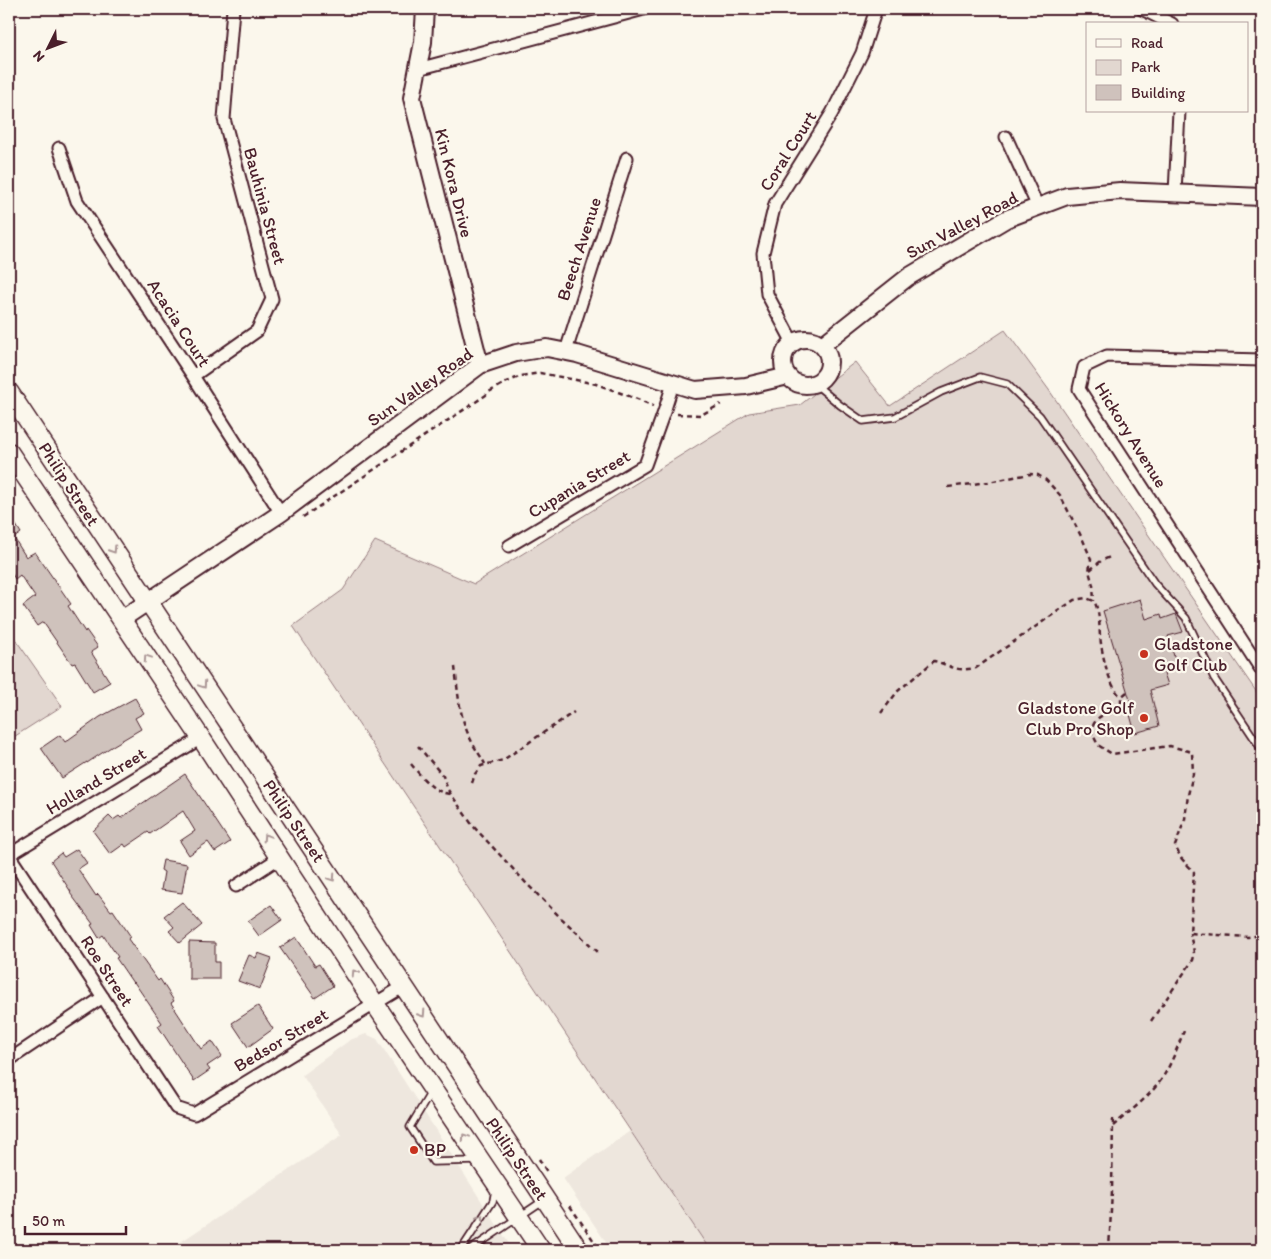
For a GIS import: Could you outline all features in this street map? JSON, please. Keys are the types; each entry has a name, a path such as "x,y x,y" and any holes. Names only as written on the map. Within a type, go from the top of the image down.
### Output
{"main road":[{"name":"Philip Street","path":"9,392 578,1250"},
{"name":"Philip Street","path":"9,452 541,1250"}],"street":[{"name":"Bauhinia Street","path":"193,376 256,331 272,299 224,119 233,9"},
{"name":"Kin Kora Drive","path":"425,9 423,42 412,98 480,365"},
{"path":"418,69 644,9"},
{"name":"Coral Court","path":"793,342 767,294 763,252 775,204 836,105 862,53 876,9"},
{"path":"1142,9 1168,22"},
{"path":"1175,193 1179,112"},
{"path":"1006,137 1038,207"},
{"name":"Acacia Court","path":"59,148 77,201 281,513"},
{"name":"Beech Avenue","path":"566,352 627,158"},
{"name":"Sun Valley Road","path":"822,345 908,277 1006,220 1067,196 1120,192 1262,196"},
{"path":"800,339 816,341 828,353 827,371 822,379 810,386 794,381 787,384 783,358 786,349 793,342 800,339"},
{"name":"Sun Valley Road","path":"122,619 281,513 480,365 516,353 547,348 612,364 694,390 787,384"},
{"name":"Hickory Avenue","path":"1262,360 1107,356 1084,367 1079,389 1262,671"},
{"name":"Cupania Street","path":"509,546 645,465 673,384"},
{"name":"Holland Street","path":"9,854 201,738"},
{"name":"Roe Street","path":"9,854 176,1108"},
{"path":"236,886 279,858"},
{"name":"Bedsor Street","path":"176,1108 194,1114 404,986"},
{"path":"9,1060 103,997"}],"lane":[{"path":"810,386 863,421 896,417 941,392 980,377 1007,384 1040,416 1155,584 1186,618 1214,678 1262,750"},
{"path":"433,1089 410,1127 433,1162 481,1161"},
{"path":"461,1250 493,1201 496,1185"},
{"path":"470,1250 544,1200"}],"path":[{"path":"296,521 487,393 521,376 540,373 596,384 640,400 664,412 681,415 701,415 718,404 728,403"},
{"path":"787,384 810,386"},
{"path":"948,487 1030,474 1038,475 1046,480 1060,496 1091,559 1089,571 1108,676 1121,697 1121,704 1124,710 1113,714 1103,714 1097,719 1091,732 1098,745 1112,754 1170,746 1192,752 1193,774 1185,819 1175,846 1181,858 1194,872 1190,933 1195,954 1193,960 1151,1021"},
{"path":"1089,571 1101,561 1112,556"},
{"path":"880,713 898,691 934,661 955,669 976,668 1074,600 1086,598 1094,601"},
{"path":"456,667 462,720 471,741 486,765"},
{"path":"1121,697 1128,692"},
{"path":"472,783 475,774 482,766 503,760 574,712"},
{"path":"418,746 443,776 450,794 473,826 499,856 598,952"},
{"path":"411,764 427,782 444,793 450,794"},
{"path":"1190,933 1248,937 1262,935"},
{"path":"1113,1126 1148,1095 1160,1081 1168,1069 1184,1031"},
{"path":"1109,1250 1113,1118"},
{"path":"570,1206 600,1250"}],"shaded area":[{"path":"366,1034 377,1039 513,1250 170,1250 342,1135 302,1075 350,1040"},
{"path":"630,1131 710,1250 611,1250 563,1178"}],"green space":[{"path":"1005,330 1049,390 1262,700 1262,1250 710,1250 293,626 343,590 375,541 474,584 749,413 800,405 855,362 890,406"},
{"path":"9,630 62,706 9,740"}],"building":[{"path":"9,514 21,533 14,538 26,557 35,552 71,604 68,606 85,632 86,630 98,647 91,652 110,682 93,692 75,663 72,664 43,622 37,626 23,606 35,597 20,575 15,579 9,569"},
{"name":"Gladstone Golf Club","path":"1140,599 1146,619 1161,614 1162,619 1176,614 1183,632 1168,636 1177,666 1163,670 1168,685 1150,690 1159,726 1135,733 1129,711 1133,710 1103,611"},
{"path":"135,698 144,713 135,718 141,729 62,778 41,748 60,735 65,742 100,717"},
{"path":"185,774 230,842 215,852 208,842 189,855 180,841 195,831 183,811 150,834 148,832 126,847 124,844 110,854 93,831 109,816 113,820 119,816 121,818"},
{"path":"77,849 87,863 78,869 96,896 98,894 111,911 113,910 131,937 128,939 158,981 160,979 174,1001 171,1003 201,1049 212,1041 222,1056 207,1066 210,1070 194,1081 158,1026 162,1023 116,958 118,957 103,935 99,938 91,925 93,924 70,893 51,861 61,853 64,857"},
{"path":"163,860 187,864 182,893 161,890 164,872 161,870"},
{"path":"182,902 202,925 180,943 169,931 174,927 164,916"},
{"path":"271,905 282,920 259,936 248,921"},
{"path":"296,937 315,966 319,964 333,986 315,998 280,948"},
{"path":"189,942 215,943 215,962 219,962 219,979 189,979"},
{"path":"258,953 272,958 260,989 238,981 249,955 256,958"},
{"path":"258,1006 273,1029 248,1047 232,1023"}],"place":[{"name":"Gladstone Golf Club","path":"1144,654"},
{"name":"Gladstone Golf Club Pro Shop","path":"1144,718"},
{"name":"BP","path":"414,1150"}]}
